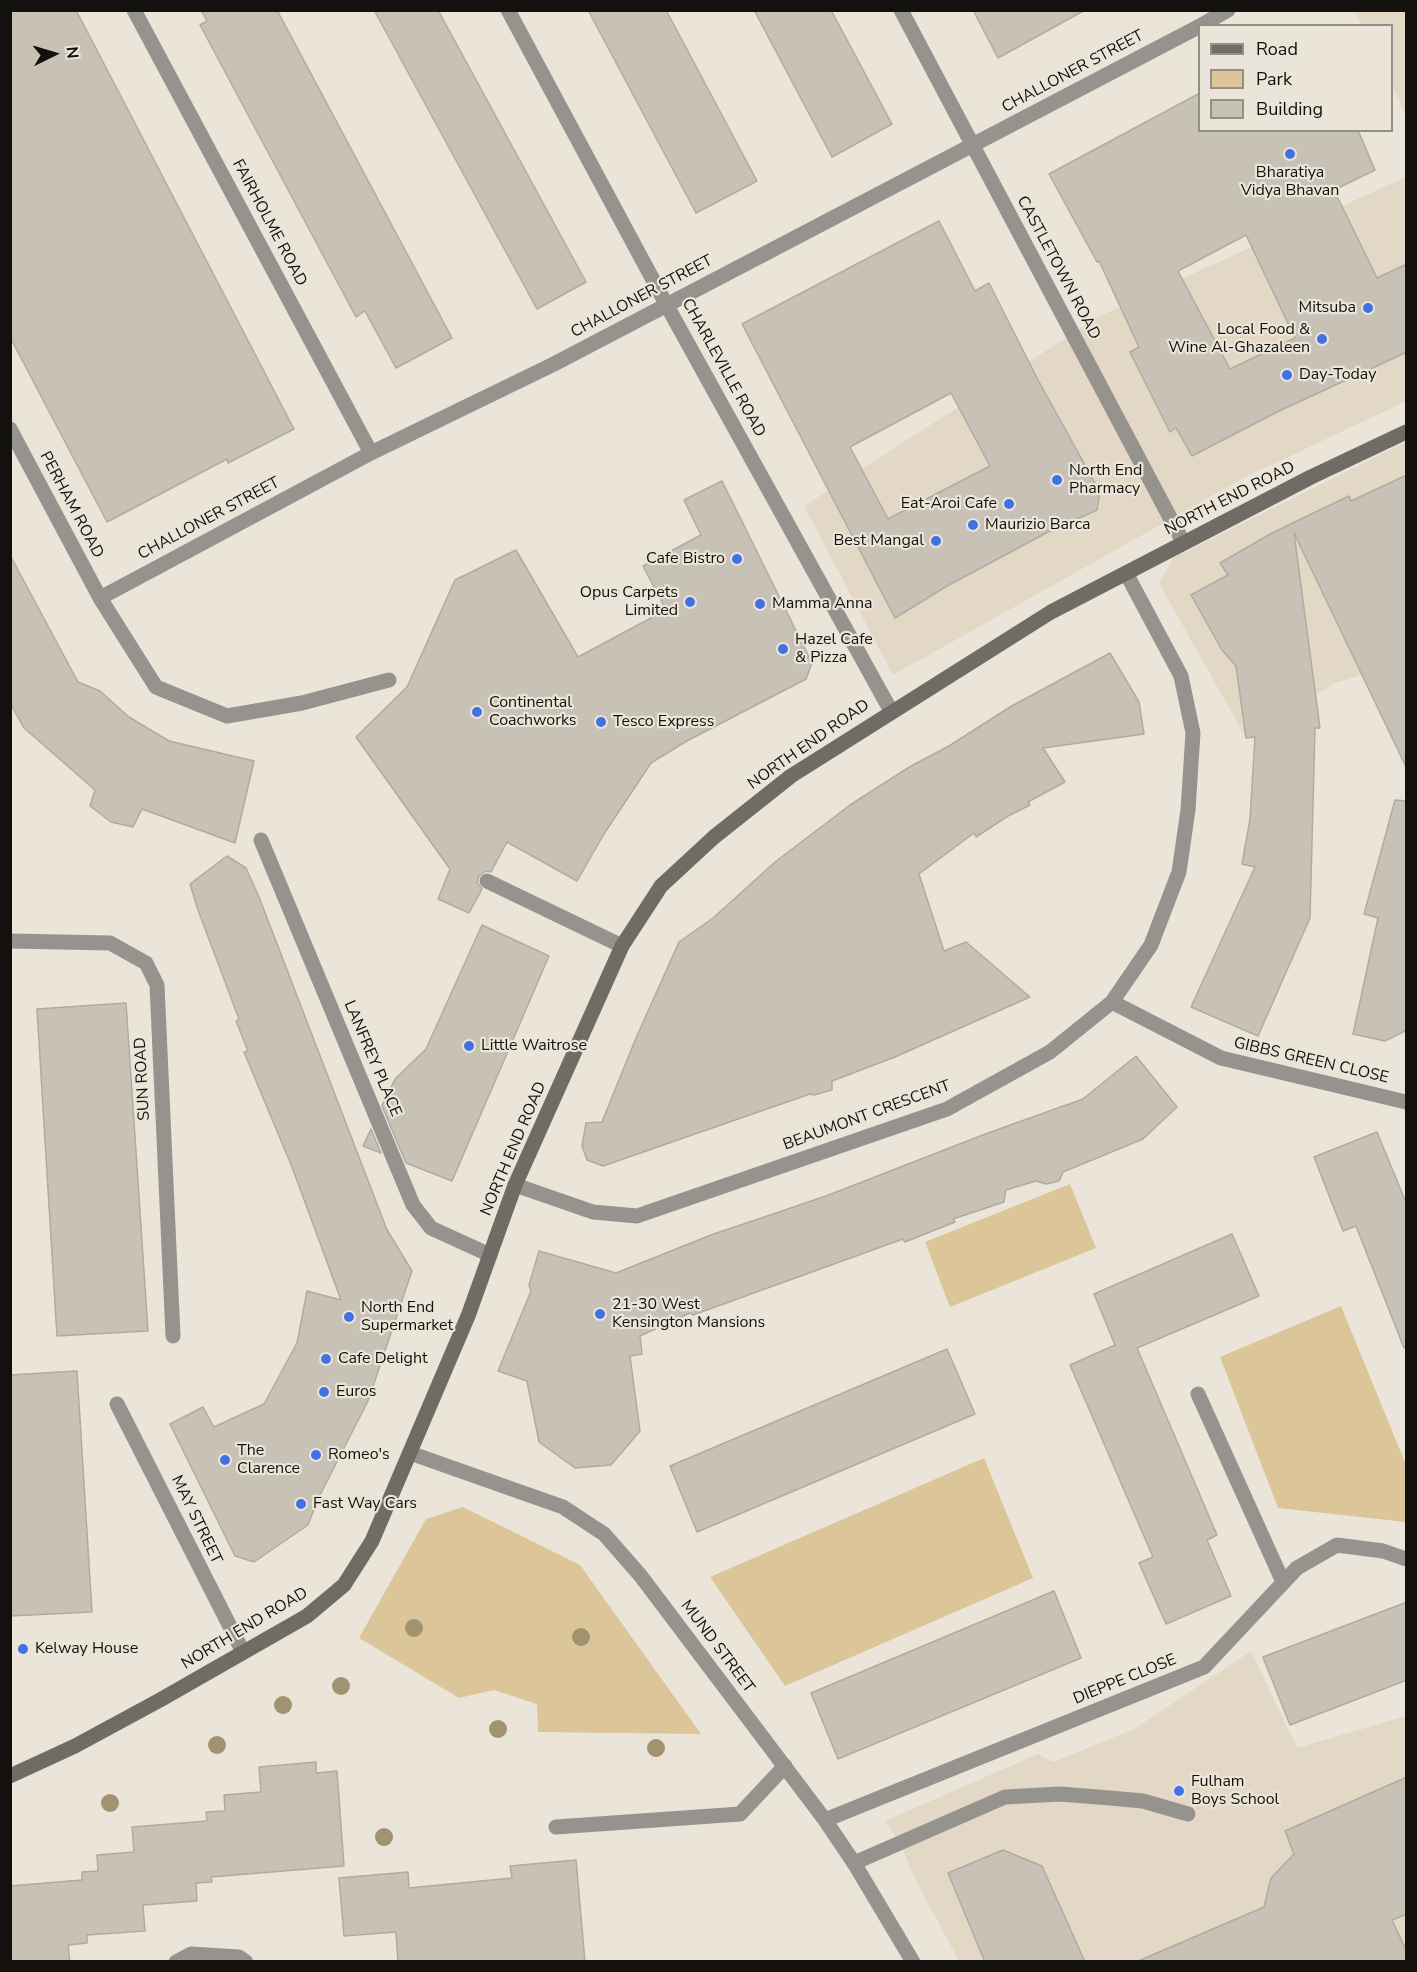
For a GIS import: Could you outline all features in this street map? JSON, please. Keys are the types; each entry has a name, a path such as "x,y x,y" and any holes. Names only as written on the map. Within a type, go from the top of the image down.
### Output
{"main road":[{"name":"NORTH END ROAD","path":"10,1776 75,1746 307,1616 344,1585 372,1541 468,1316 515,1185 622,946 661,886 714,837 791,776 1051,612 1182,543 1407,432"}],"street":[{"name":"FAIRHOLME ROAD","path":"135,10 371,453"},
{"name":"CHARLEVILLE ROAD","path":"508,10 666,304 891,711"},
{"name":"CASTLETOWN ROAD","path":"901,10 1182,543"},
{"name":"CHALLONER STREET","path":"1204,24 1228,10"},
{"name":"CHALLONER STREET","path":"100,598 371,453 554,364 1198,27"},
{"name":"PERHAM ROAD","path":"10,429 100,598 156,687 227,717 303,703 389,680"},
{"name":"BEAUMONT CRESCENT","path":"515,1185 593,1212 637,1216 947,1109 1050,1052 1112,1002 1151,945 1179,872 1188,810 1193,733 1180,676 1126,573"},
{"name":"LANFREY PLACE","path":"261,840 413,1205 431,1228 490,1255"},
{"path":"487,881 622,946"},
{"name":"SUN ROAD","path":"10,941 110,943 146,963 157,985 173,1336"},
{"name":"GIBBS GREEN CLOSE","path":"1112,1002 1221,1058 1407,1102"},
{"path":"1198,1394 1283,1582"},
{"name":"MAY STREET","path":"117,1404 243,1652"},
{"name":"MUND STREET","path":"410,1453 563,1508 604,1534 640,1575 825,1820 854,1863 913,1962"},
{"name":"DIEPPE CLOSE","path":"825,1820 1204,1667 1296,1568 1337,1545 1383,1551 1407,1559"},
{"path":"556,1827 740,1814 784,1766"},
{"path":"854,1863 1005,1797 1060,1794 1110,1798 1143,1802 1188,1814"},
{"path":"176,1962 191,1954 238,1957 246,1962"}],"shaded area":[{"path":"1354,11 1406,11 1406,115 1393,87 1393,24 1361,24"},
{"path":"1406,177 1406,401 1244,478 893,675 804,506 1100,316"},
{"path":"1406,442 1406,649 1382,669 1335,683 1246,738 1159,583 1173,558"},
{"name":"Fulham Boys School","path":"1251,1651 1297,1748 1406,1716 1406,1961 959,1961 913,1875 900,1842 885,1821 1038,1754 1053,1762 1134,1729"}],"green space":[{"path":"1070,1184 1096,1248 950,1307 925,1242"},
{"path":"1341,1306 1406,1465 1406,1522 1278,1508 1220,1357"},
{"path":"984,1458 1033,1578 785,1686 710,1577"},
{"path":"463,1507 580,1565 701,1734 538,1732 537,1704 494,1690 459,1698 359,1638 426,1519"}],"building":[{"path":"10,10 76,10 294,429 228,463 227,459 107,522 10,337"},
{"path":"201,10 277,10 452,338 396,368 365,311 356,317 200,25 207,21"},
{"path":"374,10 438,10 586,282 537,309"},
{"path":"588,10 666,10 757,181 696,213"},
{"path":"754,10 831,10 892,124 832,157"},
{"path":"973,10 1085,10 998,58"},
{"path":"1198,94 1198,132 1359,132 1375,170 1334,190 1377,278 1407,264 1407,352 1279,411 1192,456 1176,428 1170,432 1130,352 1139,347 1099,261 1097,262 1049,174","holes":["1246,235 1295,338 1230,369 1178,271"]},
{"path":"939,221 975,291 989,283 1038,380 1100,492 1097,510 1048,532 947,586 895,618 742,324","holes":["951,393 990,466 888,519 850,447"]},
{"path":"1407,475 1407,769 1294,533 1320,728 1315,728 1310,918 1258,1036 1191,1007 1255,867 1242,864 1250,819 1255,737 1246,738 1236,666 1222,650 1191,595 1228,575 1220,563 1272,533 1349,496 1351,501"},
{"path":"722,481 812,663 806,679 685,742 651,763 604,834 577,881 507,842 491,872 486,871 479,876 477,882 482,889 469,913 438,899 450,869 356,737 407,687 455,580 516,550 578,657 666,610 643,566 701,535 684,500"},
{"path":"10,555 78,682 100,691 129,717 169,741 254,761 235,843 142,809 133,827 111,822 90,806 95,790 24,728 10,703"},
{"path":"1110,653 1139,702 1144,734 1043,748 1065,782 1028,802 1030,805 976,837 974,833 919,874 944,951 966,942 1030,997 895,1057 832,1081 832,1090 810,1094 603,1166 587,1160 582,1146 586,1123 602,1122 679,942 713,918 775,862 850,805 1010,707"},
{"path":"1395,800 1407,801 1407,1030 1385,1041 1353,1034 1378,918 1364,914"},
{"path":"227,856 246,868 259,897 387,1230 412,1271 368,1401 318,1499 308,1525 254,1562 235,1556 170,1424 203,1407 214,1427 264,1404 297,1343 307,1291 341,1300 292,1167 244,1052 248,1051 236,1021 239,1019 190,884"},
{"name":"Little Waitrose","path":"482,925 549,956 452,1181 406,1163 382,1106 395,1079 426,1049"},
{"path":"126,1003 148,1331 57,1336 37,1009"},
{"path":"1136,1056 1177,1107 1143,1139 1063,1172 1059,1181 1046,1184 1036,1181 1006,1190 1004,1202 953,1219 955,1222 905,1242 903,1239 693,1315 690,1313 640,1336 642,1354 630,1356 640,1431 611,1465 575,1468 539,1442 527,1381 498,1371 531,1291 529,1285 539,1251 616,1273 711,1235 826,1196 1083,1099"},
{"path":"371,1129 381,1153 363,1146"},
{"path":"1377,1132 1407,1205 1407,1347 1404,1348 1356,1226 1343,1231 1314,1157"},
{"path":"1232,1234 1259,1296 1137,1348 1217,1535 1207,1540 1231,1596 1166,1624 1139,1563 1153,1557 1070,1365 1115,1345 1094,1294"},
{"path":"947,1349 975,1414 697,1532 670,1466"},
{"path":"77,1371 92,1612 10,1616 10,1375"},
{"path":"1054,1591 1081,1658 838,1759 811,1693"},
{"path":"1407,1602 1407,1680 1290,1725 1263,1657"},
{"path":"316,1762 316,1773 337,1771 344,1866 211,1877 212,1882 196,1883 197,1901 143,1905 145,1931 87,1935 87,1943 68,1945 70,1962 10,1962 10,1886 82,1880 82,1872 98,1871 97,1855 134,1852 132,1827 207,1821 206,1812 225,1811 224,1795 261,1792 259,1767"},
{"path":"1407,1777 1407,1914 1392,1920 1407,1952 1407,1962 1136,1962 1264,1907 1271,1878 1294,1854 1285,1831"},
{"path":"1003,1850 1042,1866 1085,1962 985,1962 948,1873"},
{"path":"576,1860 585,1962 398,1962 396,1932 344,1936 339,1878 408,1872 409,1888 512,1878 510,1866"}],"place":[{"name":"Bharatiya Vidya Bhavan","path":"1290,154"},
{"name":"Mitsuba","path":"1368,308"},
{"name":"Local Food & Wine Al-Ghazaleen","path":"1322,339"},
{"name":"Day-Today","path":"1287,375"},
{"name":"North End Pharmacy","path":"1057,480"},
{"name":"Eat-Aroi Cafe","path":"1009,504"},
{"name":"Maurizio Barca","path":"973,525"},
{"name":"Best Mangal","path":"936,541"},
{"name":"Cafe Bistro","path":"737,559"},
{"name":"Opus Carpets Limited","path":"690,602"},
{"name":"Mamma Anna","path":"760,604"},
{"name":"Hazel Cafe & Pizza","path":"783,649"},
{"name":"Continental Coachworks","path":"477,712"},
{"name":"Tesco Express","path":"601,722"},
{"name":"Little Waitrose","path":"469,1046"},
{"name":"21-30 West Kensington Mansions","path":"600,1314"},
{"name":"North End Supermarket","path":"349,1317"},
{"name":"Cafe Delight","path":"326,1359"},
{"name":"Euros","path":"324,1392"},
{"name":"Romeo's","path":"316,1455"},
{"name":"The Clarence","path":"225,1460"},
{"name":"Fast Way Cars","path":"301,1504"},
{"name":"Kelway House","path":"23,1649"},
{"name":"Fulham Boys School","path":"1179,1791"}]}
